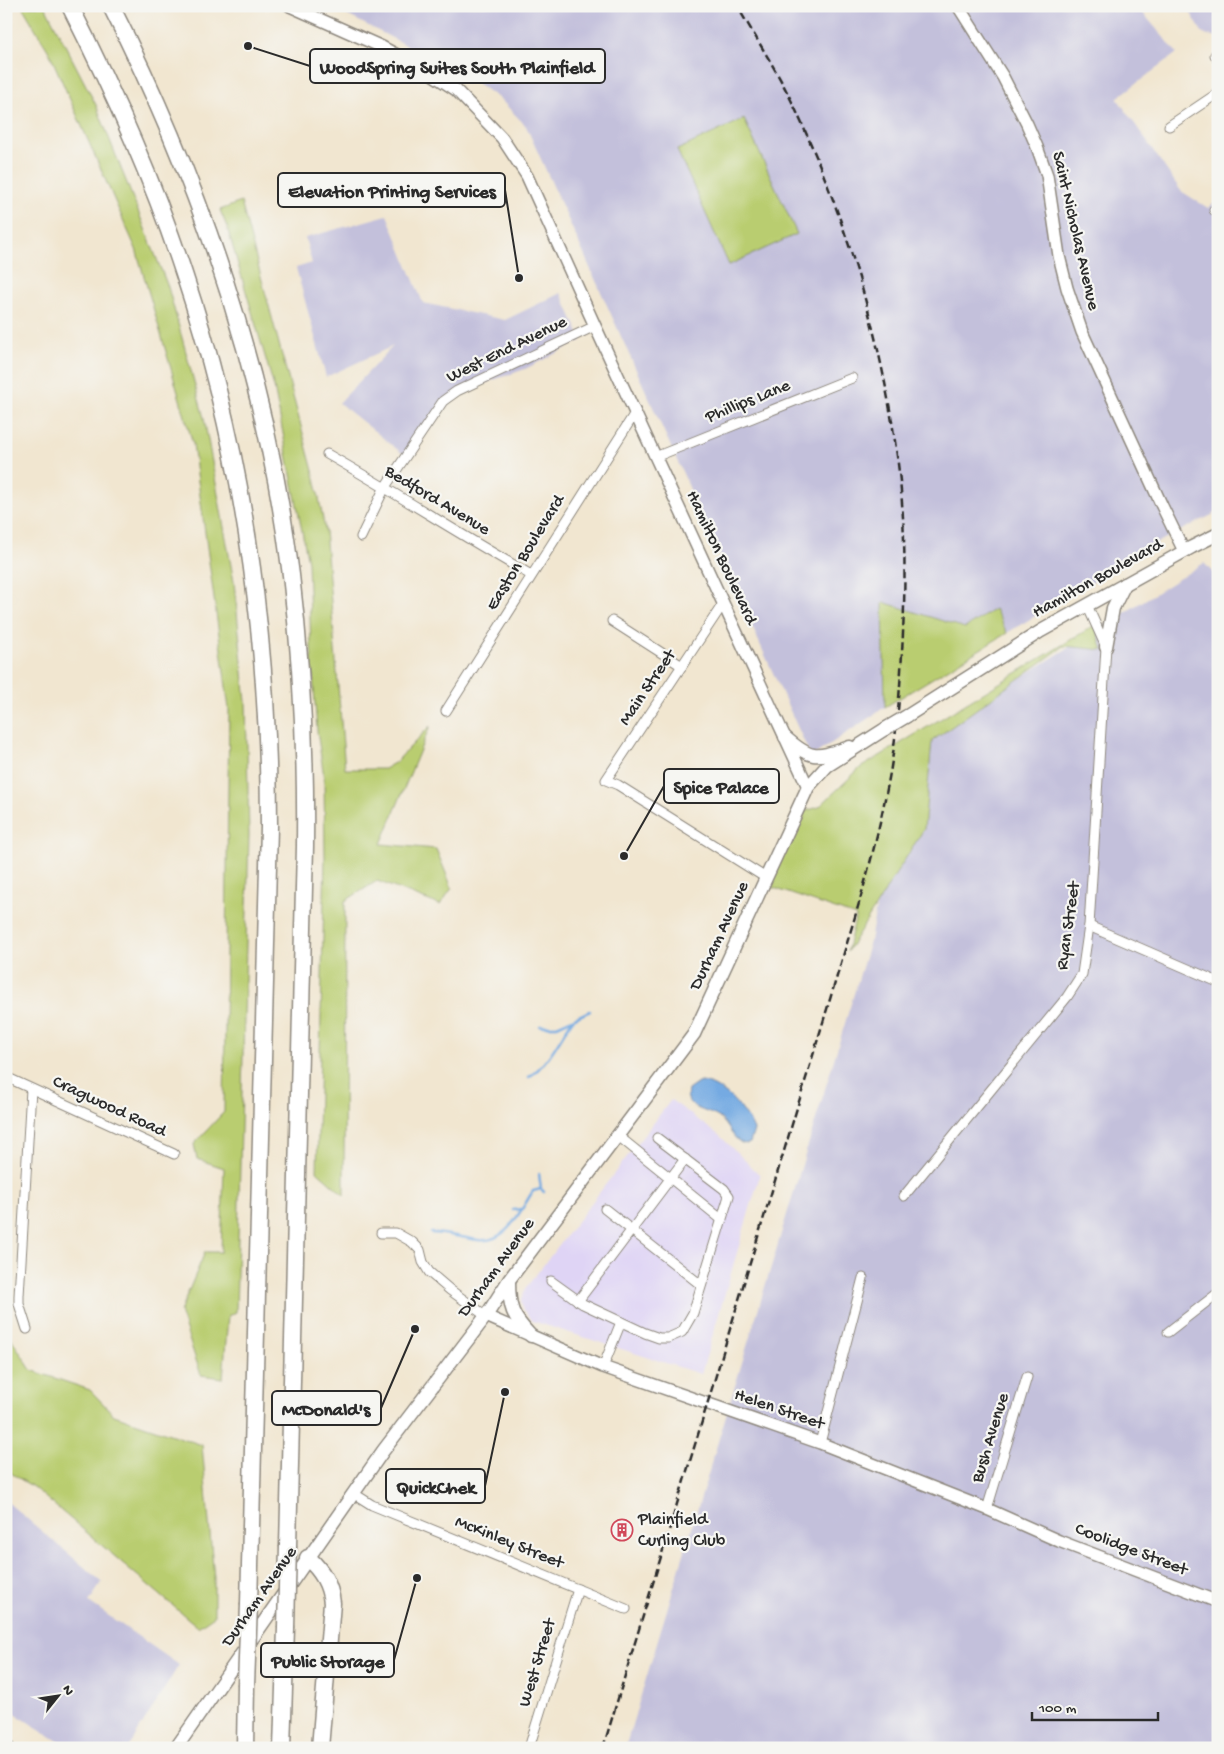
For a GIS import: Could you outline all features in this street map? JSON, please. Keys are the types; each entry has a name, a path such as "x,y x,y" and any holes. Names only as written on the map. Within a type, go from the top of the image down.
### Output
{"highway":[{"path":"70,6 98,61 158,199 192,300 218,392 231,447 243,510 260,626 266,714 269,827 245,1748"},
{"path":"111,6 143,70 168,128 220,265 261,411 278,493 291,575 304,736 306,846 282,1748"},
{"path":"308,1558 320,1569 325,1577 332,1604 320,1748"}],"main road":[{"name":"Hamilton Boulevard","path":"808,787 827,766 1041,631 1218,534"},
{"path":"1106,647 1113,608 1125,584"},
{"path":"785,737 801,751 812,755 826,754 866,741"},
{"name":"Durham Avenue","path":"176,1748 410,1414 486,1316 510,1280 694,1034 808,787"},
{"path":"510,1280 511,1309 518,1322 531,1336"}],"street":[{"name":"Hamilton Boulevard","path":"290,6 382,47 428,71 456,90 502,138 527,176 808,787"},
{"name":"Saint Nicholas Avenue","path":"958,6 1003,77 1037,147 1046,175 1066,288 1083,336 1184,551"},
{"path":"1169,126 1218,93"},
{"name":"West End Avenue","path":"361,537 385,487 443,401 457,391 595,326"},
{"name":"Phillips Lane","path":"655,457 852,378"},
{"name":"Easton Boulevard","path":"446,711 635,413"},
{"name":"Bedford Avenue","path":"327,454 531,575"},
{"name":"Main Street","path":"723,604 606,780 618,785 766,878"},
{"name":"Ryan Street","path":"904,1196 1067,997 1082,974 1089,926 1106,647 1087,605"},
{"path":"612,621 682,666"},
{"path":"1089,926 1218,982"},
{"name":"Cragwood Road","path":"6,1077 174,1154"},
{"name":"Cragwood Road","path":"27,1330 18,1296 31,1089"},
{"path":"617,1135 722,1219"},
{"path":"550,1282 578,1300 659,1338 668,1338 682,1332 690,1318 702,1285 728,1196 724,1189 657,1138"},
{"path":"578,1300 684,1159"},
{"path":"604,1209 702,1285"},
{"path":"381,1233 396,1233 412,1242 420,1250 429,1272 486,1316"},
{"path":"820,1443 863,1278"},
{"path":"1168,1332 1218,1292"},
{"name":"Helen Street","path":"486,1316 603,1366 820,1443 987,1509 1059,1541"},
{"path":"603,1366 622,1322"},
{"name":"Bush Avenue","path":"987,1509 1027,1377"},
{"name":"McKinley Street","path":"353,1493 372,1505 626,1609"},
{"name":"Coolidge Street","path":"1059,1541 1218,1602"},
{"name":"West Street","path":"529,1748 578,1589"}],"shaded area":[{"path":"349,6 1137,6 1177,53 1117,98 1181,191 1208,208 1218,201 1218,512 1160,541 1007,633 995,609 966,628 883,603 885,707 811,757 526,126 501,100 467,76 343,13"},
{"path":"1187,6 1218,6 1218,37 1203,34"},
{"path":"387,215 423,303 505,320 561,293 582,340 525,369 459,392 417,442 407,457 339,403 393,346 326,377 296,268 312,263 305,238"},
{"path":"1204,563 1218,578 1218,1748 625,1748 870,941 905,750"},
{"path":"671,1100 720,1136 760,1175 701,1374 532,1321 523,1309 521,1302 525,1289"},
{"path":"6,1501 102,1582 89,1602 179,1665 128,1748 69,1748 6,1708"}],"green space":[{"path":"22,6 45,6 96,105 168,287 204,418 234,582 246,702 249,835 236,1312 228,1316 223,1378 201,1375 180,1312 205,1252 221,1252 224,1168 197,1159 194,1144 224,1112 229,709 193,444 136,249 49,52"},
{"path":"744,119 797,234 729,265 677,150"},
{"path":"241,202 316,482 325,530 345,769 384,769 396,762 430,726 381,844 436,849 452,888 440,905 377,881 345,901 344,1195 317,1171 325,858 324,777 317,731 311,647 308,562 274,387 227,227 220,210"},
{"path":"883,602 965,628 995,609 1007,633 885,707"},
{"path":"1095,625 1103,650 1064,646 932,741 924,829 847,952 856,916 768,886 805,811 819,807 860,768"},
{"path":"6,1330 31,1370 90,1390 114,1415 202,1445 214,1578 214,1616 198,1627 33,1487 6,1470"}],"water":[{"path":"702,1082 718,1088 740,1107 754,1130 750,1143 741,1143 719,1117 695,1107 690,1102 688,1090"}],"waterway":[{"path":"540,1026 557,1026 590,1011"},
{"path":"529,1077 548,1058 573,1019"},
{"path":"539,1174 541,1189 544,1192"},
{"path":"431,1233 478,1240 488,1240 497,1237 512,1224 533,1191 541,1189"},
{"path":"513,1210 521,1209"}],"railway":[{"path":"603,1748 860,901 875,844 891,767 899,696 904,592 903,511 895,441 876,341 848,243 813,148 786,90 737,6"}],"place":[{"name":"WoodSpring Suites South Plainfield","path":"248,46"},
{"name":"Elevation Printing Services","path":"519,278"},
{"name":"Spice Palace","path":"624,856"},
{"name":"McDonald's","path":"415,1329"},
{"name":"QuickChek","path":"505,1392"},
{"name":"Plainfield Curling Club","path":"622,1530"},
{"name":"Public Storage","path":"417,1578"}]}
